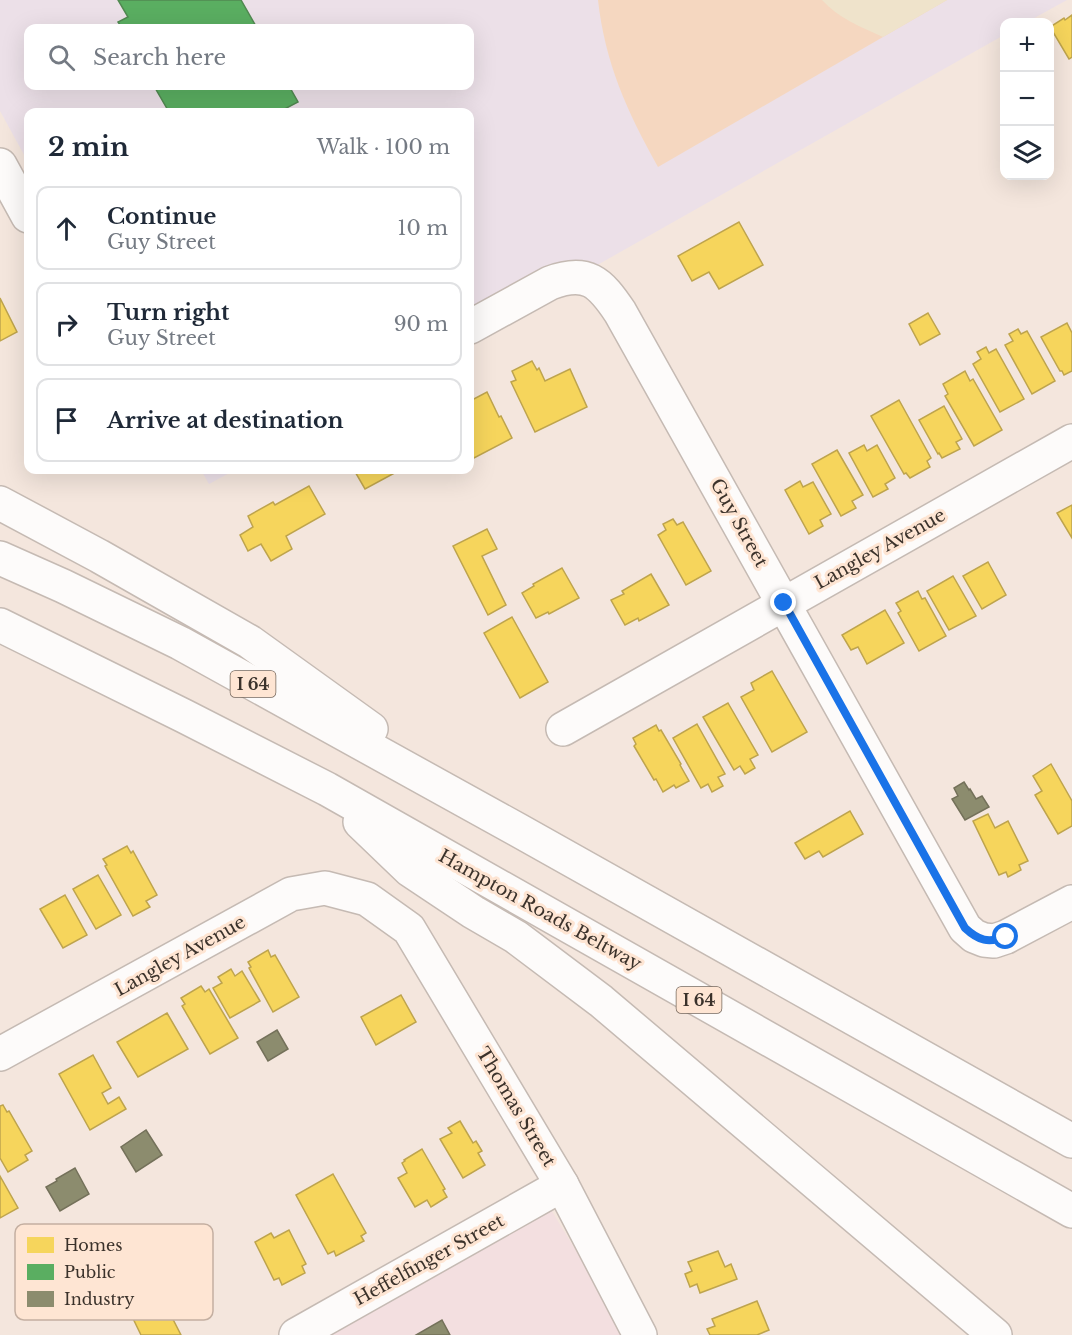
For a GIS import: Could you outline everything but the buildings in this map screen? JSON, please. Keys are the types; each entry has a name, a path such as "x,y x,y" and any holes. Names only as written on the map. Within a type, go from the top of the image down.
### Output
{"main road":[{"path":"0,165 24,209"},
{"name":"Guy Street","path":"474,325 550,282 560,279 573,277 592,280 608,294 965,928 974,936 994,941 1072,902"},
{"name":"Langley Avenue","path":"563,729 1072,441"},
{"path":"0,503 250,642 500,820"},
{"name":"I 64","path":"0,558 180,643 1072,1141"},
{"name":"Hampton Roads Beltway","path":"0,625 327,789 1072,1211"},
{"path":"327,789 410,870 516,937 601,1001 995,1335"},
{"name":"Langley Avenue","path":"0,1054 291,894 325,888 367,899"},
{"name":"Thomas Street","path":"367,899 409,929 562,1185 640,1335"},
{"name":"Heffelfinger Street","path":"296,1335 562,1185"}],"shaded area":[{"path":"0,0 1067,0 1034,18 1000,18 1000,37 474,335 474,108 24,108 24,155 0,111"},
{"path":"598,0 947,0 658,167 627,107 619,86 606,45"},
{"path":"203,474 228,474 209,484"},
{"path":"547,1203 610,1307 624,1335 314,1335"}],"sand":[{"path":"822,0 947,0 883,37 843,17"}],"route":[{"path":"784,603 965,928 974,936 984,940 994,941 1006,937"}]}
